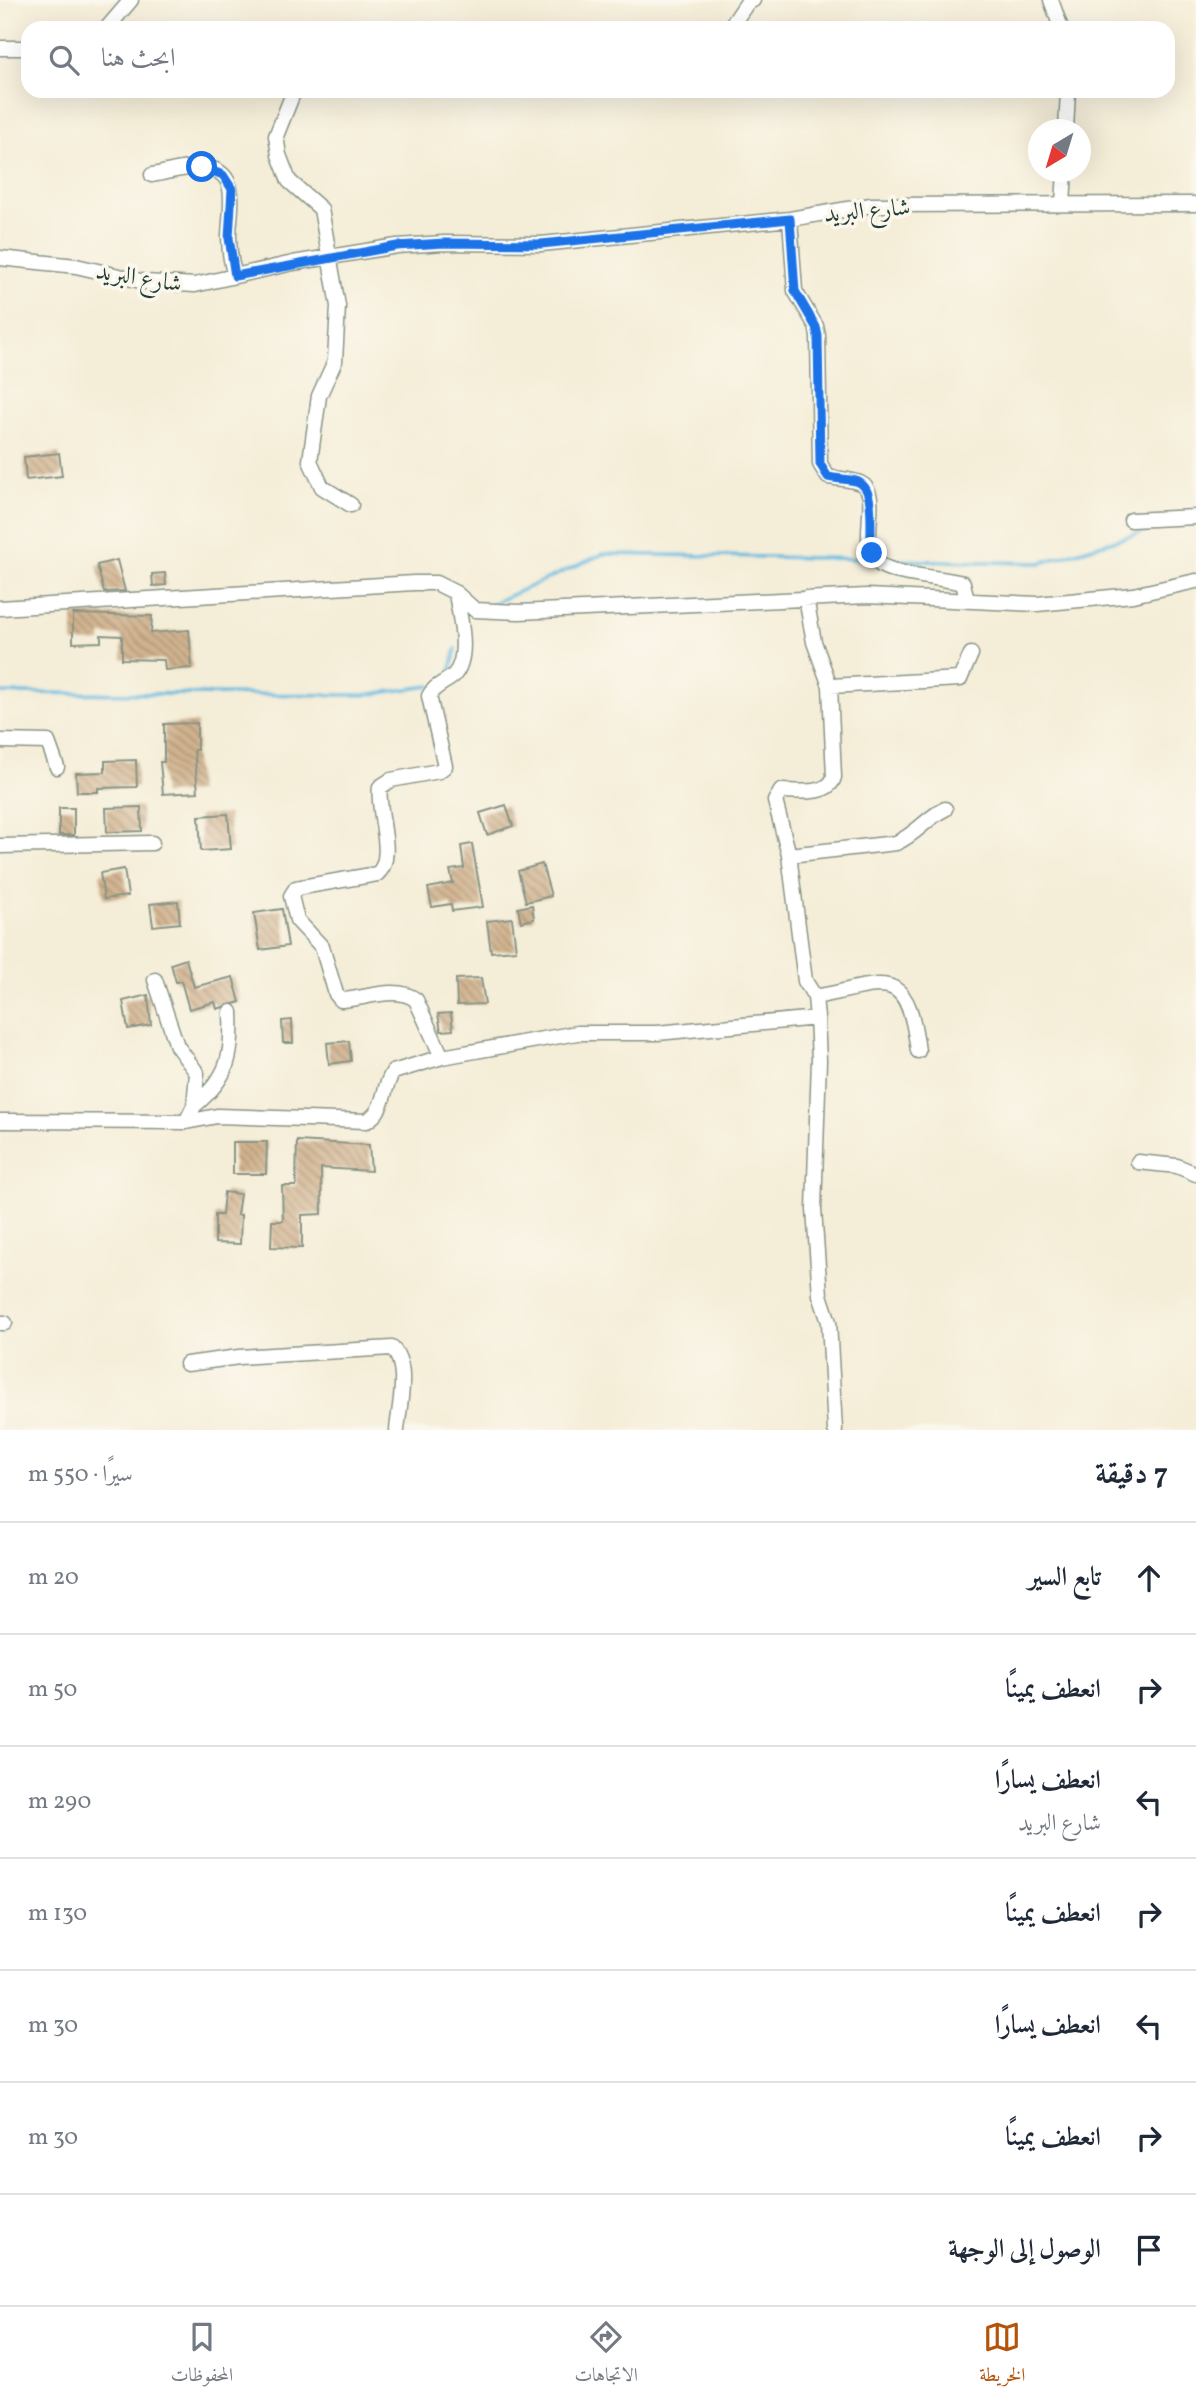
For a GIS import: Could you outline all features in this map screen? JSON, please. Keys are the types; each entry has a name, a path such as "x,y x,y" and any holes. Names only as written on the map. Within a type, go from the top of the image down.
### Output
{"street":[{"path":"113,21 131,0"},
{"path":"735,21 747,3 753,0"},
{"path":"1051,0 1058,21"},
{"path":"0,47 21,48"},
{"path":"290,98 276,136 279,155 289,181 321,209 338,306 337,349 330,375 319,397 310,461 322,487 351,505"},
{"path":"1067,119 1068,98"},
{"path":"152,175 202,167 216,170 229,182 233,202 229,238 235,276"},
{"path":"1063,203 1064,182"},
{"name":"شارع البريد","path":"0,258 76,266 145,282 213,284 235,276 397,246 444,243 541,244 790,219 871,205 1196,204"},
{"path":"790,219 795,291 816,327 818,336 820,464 828,477 858,482 868,488 872,498 869,538 872,553 879,564 891,569 963,583 967,600"},
{"path":"1131,520 1196,517"},
{"path":"0,608 414,583 436,583 456,593 475,610 519,612 867,596 1051,603 1133,595 1196,581"},
{"path":"442,1057 416,1000 409,994 399,992 341,1000 336,994 323,947 297,920 291,896 296,888 377,874 383,869 387,856 380,787 391,780 439,771 445,766 429,696 432,690 454,675 461,662 456,593"},
{"path":"806,598 814,642 830,686 832,784 825,790 781,791 775,801 789,855 805,981 815,997 819,1060 814,1209 820,1295 829,1322 835,1430"},
{"path":"830,686 960,679 971,654"},
{"path":"0,741 48,742 57,767"},
{"path":"789,855 896,843 912,836 931,816 945,808"},
{"path":"0,846 152,843"},
{"path":"155,980 177,1046 197,1073 194,1105 186,1122"},
{"path":"815,997 864,986 884,984 896,987 907,1000 919,1051"},
{"path":"194,1105 215,1088 228,1065 232,1038 231,1012"},
{"path":"0,1121 186,1122 217,1116 367,1121 383,1105 388,1080 393,1072 442,1057 577,1032 657,1033 817,1018"},
{"path":"1138,1162 1177,1166 1196,1174"},
{"path":"187,1364 239,1357 393,1348 401,1357 402,1367 397,1430"}],"building":[{"path":"59,453 62,476 26,480 24,457"},
{"path":"117,560 125,591 104,592 97,565"},
{"path":"165,573 166,585 153,586 152,574"},
{"path":"73,614 152,616 151,633 189,630 192,668 165,670 164,660 122,659 122,636 101,635 101,642 73,643"},
{"path":"197,723 197,750 194,750 198,792 163,794 160,762 164,762 164,724"},
{"path":"136,760 137,787 98,788 98,792 77,792 76,773 105,772 105,761"},
{"path":"506,805 513,826 487,835 480,813"},
{"path":"141,807 142,831 107,832 106,808"},
{"path":"59,808 74,808 74,835 59,835"},
{"path":"228,814 231,849 201,851 199,816"},
{"path":"472,844 483,907 452,911 451,904 432,907 428,888 453,883 450,870 464,868 461,846"},
{"path":"542,864 551,896 526,902 518,871"},
{"path":"124,869 128,896 104,899 100,873"},
{"path":"178,901 180,923 153,926 150,904"},
{"path":"532,905 534,919 521,922 518,908"},
{"path":"282,909 288,946 260,950 254,913"},
{"path":"512,918 516,950 491,952 487,921"},
{"path":"186,959 194,987 233,977 240,1002 217,1009 215,1002 189,1009 181,981 176,982 171,964"},
{"path":"481,978 485,1004 457,1005 456,979"},
{"path":"148,995 151,1025 128,1029 123,1001"},
{"path":"451,1013 453,1030 441,1031 438,1014"},
{"path":"292,1020 293,1043 283,1043 282,1021"},
{"path":"349,1041 351,1061 329,1064 327,1043"},
{"path":"297,1141 369,1145 371,1171 321,1168 322,1214 302,1215 302,1248 271,1247 272,1221 283,1221 282,1186 296,1186"},
{"path":"233,1142 267,1142 266,1174 233,1174"},
{"path":"224,1192 240,1194 237,1215 241,1215 240,1244 215,1243 215,1215 222,1215"}],"waterway":[{"path":"882,560 1040,563 1166,525"},
{"path":"491,604 603,554 871,559"},
{"path":"451,669 456,649"},
{"path":"0,693 364,695 430,686"}],"route":[{"path":"202,167 216,170 223,175 232,189 229,238 235,276 293,263 397,246 444,243 541,244 790,219 795,291 800,304 816,327 818,336 820,464 828,477 858,482 868,488 872,498 869,509 872,553"}]}
